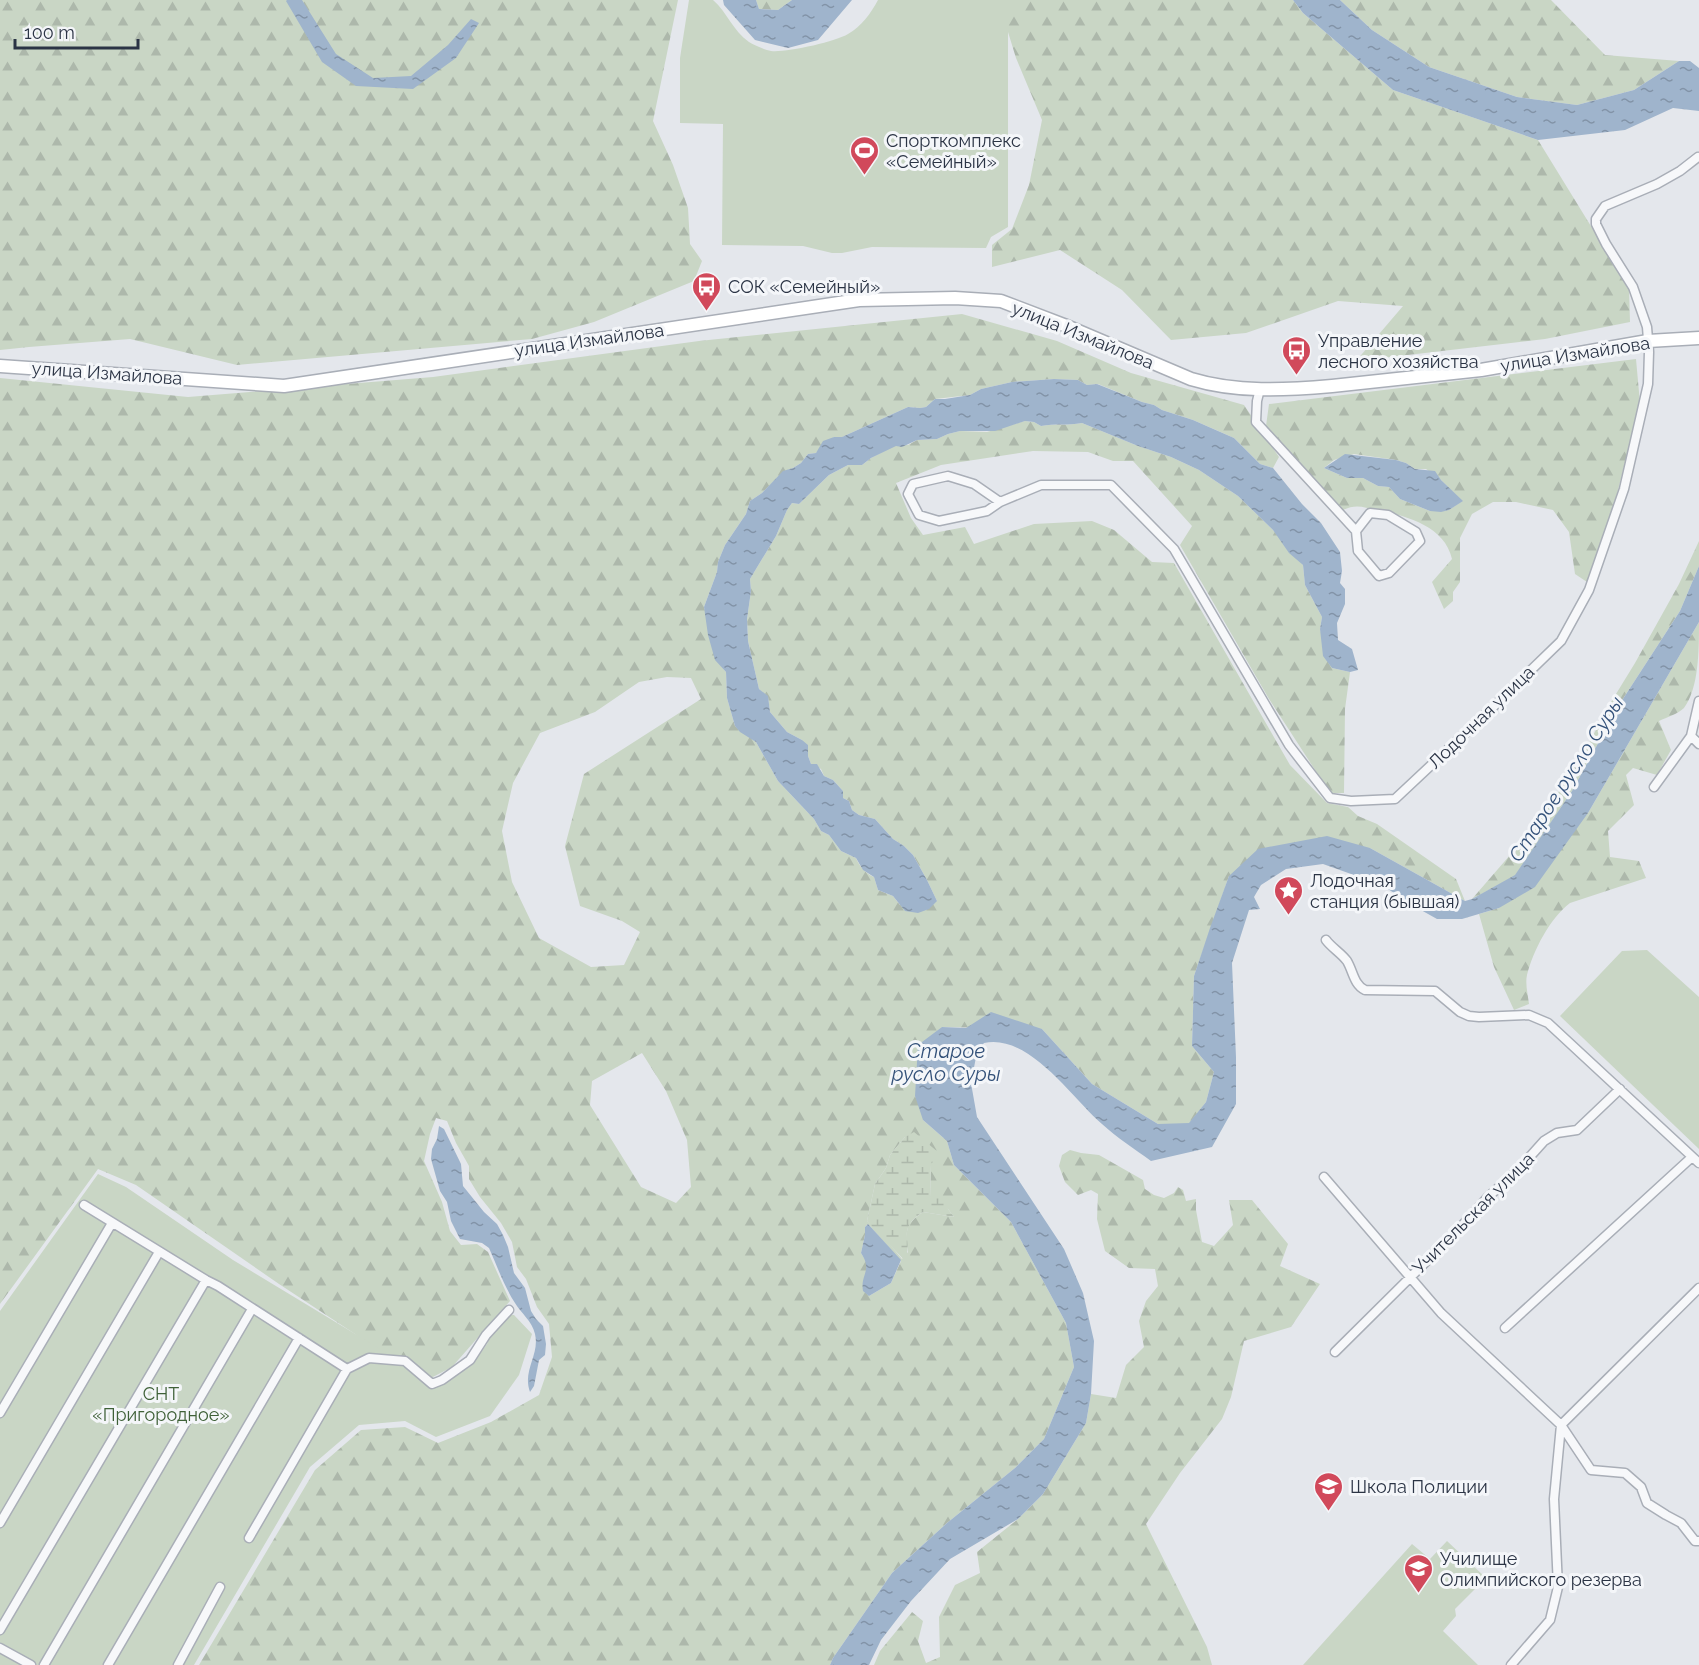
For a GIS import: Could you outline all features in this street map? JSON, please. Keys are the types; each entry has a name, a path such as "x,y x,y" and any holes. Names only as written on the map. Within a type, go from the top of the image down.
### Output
{"main road":[{"name":"улица Измайлова","path":"0,366 284,386 859,300 955,298 1001,301 1191,379 1236,389 1308,388 1481,370 1648,341 1699,338"}],"street":[{"name":"Лодочная улица","path":"1000,502 974,484 948,476 913,484 908,494 919,515 939,521 987,511 1000,502 1041,485 1112,485 1174,549 1289,745 1330,798 1351,801 1395,799 1560,641 1589,590 1624,489 1648,384 1647,327 1633,287 1613,256 1596,224 1596,219 1605,206 1657,184 1698,158"},
{"path":"1260,389 1256,422 1356,531 1358,551 1379,576 1389,573 1420,541 1416,532 1388,515 1370,513 1356,531"},
{"path":"1654,787 1691,736 1699,701"},
{"path":"1691,736 1699,744"},
{"path":"1326,940 1333,949 1341,953 1360,987 1365,990 1435,991 1460,1012 1469,1016 1529,1015 1548,1023 1696,1160 1505,1328"},
{"name":"Учительская улица","path":"1335,1353 1488,1197 1518,1170 1544,1141 1557,1133 1577,1130 1620,1089"},
{"path":"1324,1177 1441,1313 1561,1425 1591,1470 1625,1473 1641,1487 1647,1503 1681,1523 1695,1541 1699,1541"},
{"path":"84,1205 218,1286 347,1369"},
{"path":"0,1413 112,1223"},
{"path":"0,1523 159,1252"},
{"path":"0,1630 206,1280"},
{"path":"1511,1665 1550,1620 1558,1587 1554,1499 1561,1425 1699,1288"},
{"path":"44,1665 252,1309"},
{"path":"249,1538 347,1369 369,1358 405,1361 432,1384 442,1380 470,1360 486,1335 509,1310"},
{"path":"108,1665 299,1338"},
{"path":"178,1665 220,1587"},
{"path":"0,1648 31,1665"}],"green space":[{"path":"0,0 678,0 653,121 673,165 688,208 690,244 702,261 694,281 594,322 532,339 237,365 130,339 0,350"},
{"name":"Спорткомплекс «Семейный»","path":"689,0 713,0 743,38 766,50 778,51 798,49 848,34 865,19 878,0 1008,0 1008,227 991,237 986,248 872,247 832,253 803,246 722,245 723,124 680,123 680,58"},
{"path":"756,0 792,0 778,10 759,9"},
{"path":"1008,0 1293,0 1303,13 1393,90 1538,140 1629,288 1630,322 1545,339 1356,361 1403,306 1338,301 1246,333 1171,340 1122,290 1060,250 992,267 992,245 1012,229 1029,185 1042,120 1016,58 1008,32"},
{"path":"1340,0 1551,0 1605,55 1679,61 1634,90 1577,105 1517,97 1429,67 1372,30"},
{"path":"962,314 1057,341 1131,373 1244,405 1279,457 1273,468 1260,464 1234,438 1098,384 1087,385 1078,380 1054,379 1012,382 981,389 970,395 935,399 926,407 908,407 842,437 834,437 816,453 808,454 801,463 783,472 762,493 750,501 746,514 725,545 704,607 721,666 726,672 727,698 735,726 756,742 778,781 814,819 821,831 829,835 841,851 856,858 863,869 874,877 878,890 893,896 900,905 937,901 913,855 893,839 875,819 859,815 852,810 849,801 843,798 843,791 833,780 824,776 821,769 811,764 802,740 787,732 770,712 768,697 759,689 748,641 750,579 776,536 792,503 799,504 829,475 848,465 862,465 896,445 908,445 917,440 937,439 960,431 987,432 1025,421 1041,426 1082,423 1171,457 1199,470 1238,496 1273,530 1303,565 1305,585 1322,617 1320,629 1332,668 1350,672 1345,709 1344,793 1330,793 1269,699 1180,545 1192,526 1133,461 1113,461 1088,452 1033,451 941,465 896,483 911,518 923,535 965,527 974,544 1034,524 1092,521 1114,530 1152,562 1174,563 1290,765 1327,803 1348,807 1358,816 1377,824 1456,879 1465,901 1370,848 1229,876 1194,976 1192,1046 1214,1072 1206,1102 1189,1124 1158,1124 1092,1084 1042,1029 942,1027 923,1120 947,1141 954,1165 1011,1222 1066,1323 1074,1367 1044,1439 1015,1468 947,1523 892,1573 830,1665 199,1665 315,1470 361,1430 405,1427 438,1443 491,1422 539,1395 552,1357 549,1324 537,1307 526,1279 517,1267 512,1242 469,1179 469,1166 447,1121 436,1118 424,1161 442,1202 450,1231 461,1245 477,1244 488,1252 510,1301 452,1367 431,1378 380,1354 355,1334 136,1185 98,1169 0,1304 0,378 188,397 433,377 699,341","holes":["667,677 691,678 701,699 584,774 565,846 580,906 622,921 640,932 624,965 591,967 539,938 512,882 502,831 513,783 540,733 595,712 639,682","642,1053 666,1091 687,1140 691,1187 676,1203 641,1187 590,1105 592,1081","905,1137 931,1165 930,1197 948,1209 954,1217 923,1212 915,1218 908,1225 906,1238 908,1252 902,1259 878,1230 867,1221 875,1184 886,1168 890,1155","868,1224 901,1261 891,1283 869,1296 866,1261 861,1253 865,1227"]},
{"path":"1636,359 1640,403 1616,498 1587,582 1575,574 1569,532 1553,510 1516,502 1493,502 1472,514 1460,538 1460,582 1453,592 1453,601 1444,609 1432,582 1452,559 1442,539 1424,525 1402,516 1362,507 1343,510 1266,426 1269,404","holes":["1354,454 1396,460 1415,469 1426,469 1462,501 1449,510 1430,511 1400,499 1389,487 1378,486 1363,478 1347,478 1324,468 1334,460"]},
{"path":"1699,541 1699,566 1680,611 1619,705 1572,791 1515,876 1472,899 1553,801 1635,663 1679,584"},
{"path":"1699,622 1697,668 1689,700 1682,710 1659,721 1671,750 1657,775 1633,768 1626,775 1634,805 1608,831 1610,857 1639,861 1646,878 1570,903 1563,909 1543,936 1530,966 1526,982 1529,1004 1514,1010 1494,967 1479,914 1499,908 1588,813"},
{"path":"1647,950 1699,997 1699,1149 1560,1016 1622,951"},
{"path":"914,1132 938,1152 931,1165 930,1197 944,1198 954,1217 923,1212 915,1218 907,1230 908,1247 905,1261 867,1221 875,1184 886,1168 890,1155 905,1137"},
{"path":"1070,1150 1099,1155 1143,1180 1145,1189 1154,1195 1164,1198 1174,1193 1178,1187 1183,1190 1186,1201 1196,1199 1202,1242 1214,1246 1233,1225 1229,1200 1252,1200 1288,1244 1280,1266 1320,1284 1291,1327 1244,1341 1231,1397 1222,1419 1180,1473 1146,1524 1207,1647 1212,1665 874,1665 880,1651 912,1612 923,1621 918,1641 926,1663 940,1657 939,1617 955,1585 980,1573 977,1552 1018,1519 1043,1494 1086,1423 1091,1394 1116,1398 1126,1365 1144,1347 1139,1321 1146,1301 1158,1286 1155,1269 1129,1268 1105,1251 1097,1219 1098,1194 1091,1190 1078,1195 1065,1182 1059,1166 1062,1155"},
{"name":"СНТ «Пригородное»","path":"98,1174 126,1187 233,1260 405,1364 434,1388 472,1365 487,1344 493,1330 508,1315 514,1315 532,1334 519,1375 490,1416 436,1437 405,1421 359,1425 310,1467 194,1665 0,1665 0,1311"},
{"name":"Училище Олимпийского резерва","path":"1447,1541 1486,1578 1455,1609 1456,1616 1443,1631 1478,1665 1303,1665 1412,1544 1430,1559"}],"water":[{"path":"287,0 302,0 336,54 373,78 411,76 448,45 471,19 479,23 456,58 413,89 356,86 322,62"},
{"path":"723,0 756,0 759,9 778,10 792,0 852,0 818,40 788,48 755,40 724,5"},
{"path":"1293,0 1340,0 1372,30 1429,67 1517,97 1577,105 1634,90 1679,61 1690,61 1699,68 1699,111 1673,108 1625,130 1538,140 1393,90 1303,13"},
{"path":"1078,380 1087,385 1097,384 1193,420 1234,438 1260,464 1273,468 1302,504 1321,523 1340,552 1342,571 1340,583 1345,589 1345,604 1337,623 1338,640 1352,649 1358,670 1350,672 1332,668 1323,656 1320,629 1322,617 1305,585 1303,565 1289,553 1273,530 1238,496 1199,470 1082,423 1041,426 1025,421 995,431 960,431 937,439 917,440 902,447 896,446 862,465 848,465 829,475 799,504 792,503 776,536 750,579 748,641 759,689 768,696 770,712 787,732 808,745 811,764 817,764 824,776 833,780 843,791 843,798 849,801 852,810 859,815 875,819 893,839 913,855 937,901 929,909 918,913 905,911 893,896 878,890 874,877 863,870 856,858 841,851 829,835 821,831 814,819 778,781 756,742 735,726 727,698 726,672 715,660 704,607 725,545 746,514 750,501 762,493 783,471 801,463 808,454 816,453 823,441 842,437 908,407 926,407 935,399 970,395 981,389 1012,382"},
{"path":"1345,454 1396,460 1415,469 1435,471 1463,501 1449,510 1430,511 1400,499 1389,487 1378,486 1363,478 1347,478 1324,468"},
{"name":"Старое русло Суры","path":"1699,566 1699,622 1588,813 1535,887 1499,908 1462,919 1437,919 1382,885 1323,864 1286,869 1261,885 1254,897 1260,909 1249,910 1232,963 1236,1104 1212,1147 1151,1161 1108,1129 1033,1057 1017,1048 1001,1043 984,1043 977,1052 971,1083 977,1117 1064,1249 1083,1293 1094,1341 1091,1394 1086,1423 1043,1494 1018,1519 950,1559 911,1601 881,1640 869,1665 830,1665 892,1573 947,1523 1015,1468 1044,1439 1074,1367 1066,1323 1011,1222 954,1165 947,1141 923,1120 915,1096 918,1045 942,1027 966,1028 991,1012 1042,1029 1092,1084 1158,1124 1189,1123 1206,1102 1214,1072 1192,1046 1194,976 1229,876 1258,849 1327,836 1370,848 1465,901 1515,875 1572,791 1619,705 1680,611"},
{"path":"439,1126 444,1129 461,1164 463,1186 497,1224 503,1235 514,1273 525,1288 531,1311 543,1326 545,1355 539,1360 534,1386 530,1392 528,1377 536,1342 534,1329 517,1307 489,1248 482,1243 460,1239 451,1221 447,1202 440,1191 431,1159"},
{"path":"868,1224 901,1260 891,1283 869,1296 863,1291 866,1264 861,1253 865,1227"}],"place":[{"name":"Спорткомплекс «Семейный»","path":"865,176"},
{"name":"СОК «Семейный»","path":"707,312"},
{"name":"Управление лесного хозяйства","path":"1297,376"},
{"name":"Лодочная станция (бывшая)","path":"1289,916"},
{"name":"Школа Полиции","path":"1329,1512"},
{"name":"Училище Олимпийского резерва","path":"1419,1594"}]}
